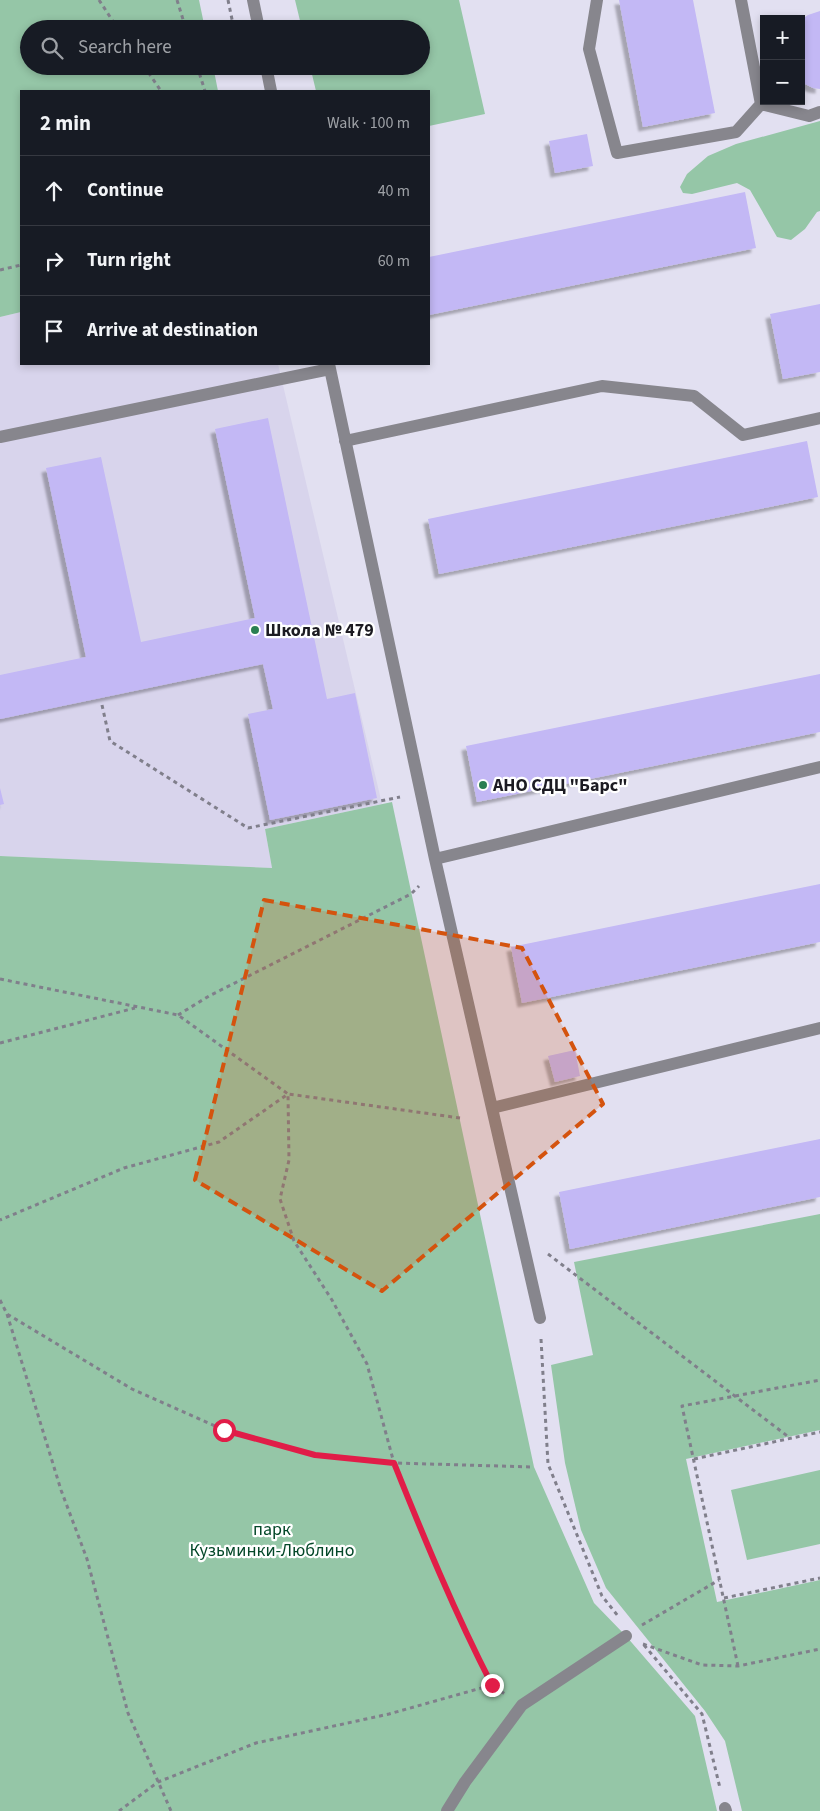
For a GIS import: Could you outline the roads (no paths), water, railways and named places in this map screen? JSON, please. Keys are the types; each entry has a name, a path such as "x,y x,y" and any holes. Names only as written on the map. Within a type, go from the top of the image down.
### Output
{"lane":[{"path":"253,0 256,20"},
{"path":"597,0 589,49 617,153 736,132 760,105"},
{"path":"740,0 760,99"},
{"path":"268,75 271,90"},
{"path":"765,105 809,116 820,112"},
{"path":"0,437 329,366 435,859 540,1318"},
{"path":"345,441 602,386 694,396 743,435 820,418"},
{"path":"435,859 820,767"},
{"path":"492,1108 820,1028"},
{"path":"447,1811 465,1782 522,1705 626,1636"}],"place":[{"name":"Школа № 479","path":"255,630"},
{"name":"АНО СДЦ \"Барс\"","path":"483,785"}],"park label":[{"name":"парк Кузьминки-Люблино","path":"272,1539"}]}
